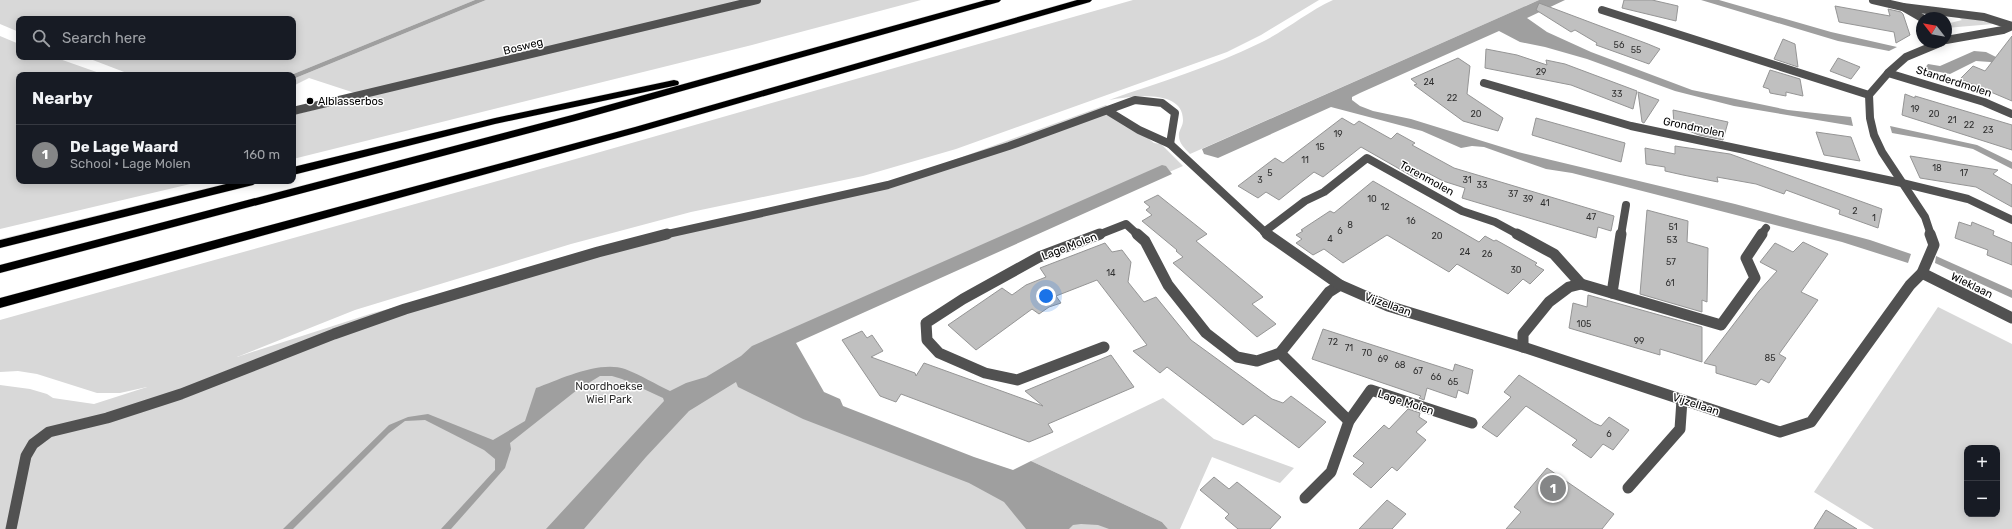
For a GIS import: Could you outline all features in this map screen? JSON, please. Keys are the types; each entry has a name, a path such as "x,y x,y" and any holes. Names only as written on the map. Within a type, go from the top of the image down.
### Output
{"highway":[{"path":"0,269 522,132 798,57 996,0"},
{"path":"0,303 639,129 1087,0"},
{"path":"296,170 495,121 798,57"},
{"path":"0,244 241,184"}],"street":[{"name":"Bosweg","path":"296,110 757,0"},
{"path":"1873,0 1903,7 1984,17 2012,26"},
{"path":"1903,7 1916,15"},
{"path":"1602,10 1869,95 1888,73 1912,54 1927,48"},
{"path":"1952,39 2003,30 2012,26"},
{"name":"Standerdmolen","path":"1888,73 1984,102 2012,114"},
{"name":"Grondmolen","path":"1484,83 1631,126 1902,183"},
{"name":"Vijzellaan","path":"1108,111 1139,130 1170,144 1264,232 1340,285 1388,306 1523,347 1780,432 1811,422 1910,285 1922,273 1934,245 1925,217 1882,152 1874,135 1870,118 1869,95"},
{"path":"11,529 26,456 33,444 48,432 107,418 181,394 334,334 405,309 598,252 685,229 888,185 1009,146 1135,100 1152,100 1170,107 1174,113 1170,144"},
{"name":"Torenmolen","path":"1264,232 1305,201 1324,192 1367,158 1462,211 1495,222 1554,254 1581,284"},
{"path":"1902,183 1968,199 2012,220"},
{"path":"1612,293 1626,205"},
{"name":"Lage Molen","path":"1104,347 1017,380 985,374 939,353 927,340 926,323 963,299 1039,257 1126,224 1145,241 1168,285 1206,333 1237,357 1257,361 1280,353"},
{"path":"1523,347 1523,334 1549,302 1569,287 1581,284 1721,325 1756,278 1746,258 1766,228"},
{"name":"Wieklaan","path":"1922,273 2012,318"},
{"path":"1340,285 1329,292 1280,353 1349,420"},
{"name":"Lage Molen","path":"1305,498 1331,472 1349,420 1371,390 1472,423"},
{"path":"1628,488 1680,429 1682,400"}],"green space":[{"path":"0,0 475,0 296,73 124,72 93,60 296,60 296,16 16,16 16,31 0,24"},
{"path":"486,0 745,0 358,94 309,78 296,84 296,78"},
{"path":"760,0 921,0 752,45 296,158 296,114"},
{"name":"Noordhoekse Wiel Park","path":"1133,0 1319,0 1261,35 1227,52 956,149 863,176 691,212 571,244 355,310 237,357 373,313 695,227 857,195 1106,105 1154,143 1161,144 1183,166 1004,244 744,361 747,381 1131,529 0,529 0,385 30,389 47,394 53,398 94,404 147,387 120,393 97,393 37,374 18,371 0,372 0,320 565,162"},
{"path":"1333,0 1539,0 1190,154 1179,140 1179,133 1183,121 1181,110 1175,103 1165,99 1141,96 1109,100 1204,67 1242,52 1278,33 1314,10"},
{"path":"1958,17 1987,21 1993,24 1952,27 1952,22 1962,20"},
{"path":"0,36 16,43 16,60 62,60 96,72 16,72 16,184 190,184 0,229"},
{"path":"1938,307 2012,344 2012,529 1874,529 1814,492"},
{"path":"1163,398 1214,439 1294,468 1280,483 1212,457 1180,529 1168,529 1162,522 1031,461"}],"shaded area":[{"path":"475,0 486,0 296,78 296,73"},
{"path":"1539,0 1565,0 1527,18 1547,32 1591,52 1692,90 1788,110 1851,117 1853,126 1734,106 1675,91 1587,59 1545,47 1520,42 1499,31 1360,93 1352,97 1352,100 1360,106 1373,111 1411,119 1518,152 1735,204 1870,240 1911,254 1908,263 1842,242 1572,173 1546,169 1484,147 1472,146 1461,148 1422,131 1331,107 1218,158 1204,154 1202,149"},
{"path":"1701,0 1719,0 1831,32 1897,47 1889,51 1838,41"},
{"path":"1974,51 1986,52 2012,65 2012,71 1990,62 1976,61 1950,74 1924,69 1928,64 1940,66"},
{"path":"1890,126 1977,145 2012,162 2012,169 1973,149 1892,133"},
{"path":"1162,165 1166,166 1172,174 796,343 824,392 840,399 843,406 974,457 1013,470 1031,461 1162,522 1168,529 1109,529 1098,525 1081,524 1073,525 1069,529 1026,529 1004,502 969,483 803,419 738,387 736,382 689,411 646,457 584,529 546,529 664,401 663,398 622,379 612,376 600,376 577,390 510,443 511,449 505,468 451,529 441,529 495,470 495,459 484,450 425,420 405,421 389,433 293,529 283,529 389,425 408,417 428,414 493,440 525,421 536,388 580,372 604,367 625,369 670,391 686,383 706,377 741,356 752,346"},
{"path":"1936,256 2012,290 2012,298 1935,263"}],"building":[{"path":"1624,0 1652,0 1678,6 1676,21 1622,8"},
{"path":"1539,3 1660,49 1649,64 1596,45 1597,43 1575,30 1571,32 1536,10"},
{"path":"1835,6 1890,16 1888,9 1901,12 1910,35 1896,43 1894,32 1839,22"},
{"path":"2012,36 2012,101 1960,79 1973,66 1985,71"},
{"path":"1783,39 1795,44 1798,67 1774,59"},
{"path":"1486,49 1517,55 1547,65 1546,60 1565,64 1637,91 1633,109 1571,85 1485,68"},
{"path":"1458,58 1470,66 1467,94 1503,118 1498,131 1463,121 1414,85 1417,84 1411,79"},
{"path":"1838,58 1860,67 1851,79 1830,71"},
{"path":"1770,70 1800,79 1803,96 1786,92 1786,96 1770,93 1769,89 1763,87"},
{"path":"1638,92 1659,100 1644,123 1642,122"},
{"path":"1905,94 2012,125 2012,150 1902,115"},
{"path":"1673,110 1728,122 1723,140 1699,135 1674,125"},
{"path":"1342,118 1354,125 1359,121 1391,139 1397,133 1415,143 1412,145 1454,168 1614,216 1611,231 1598,227 1596,238 1462,198 1465,188 1443,181 1426,172 1417,179 1361,147 1323,177 1314,172 1279,200 1266,192 1258,198 1238,186 1275,158 1283,163"},
{"path":"1536,118 1625,143 1621,162 1532,135"},
{"path":"1816,132 1851,137 1860,161 1824,155"},
{"path":"1675,146 1730,154 1882,209 1878,228 1839,214 1840,210 1786,190 1784,194 1756,184 1717,177 1718,182 1665,171 1665,167 1646,164 1645,148 1675,154"},
{"path":"1910,156 1998,170 1993,174 2012,185 2012,207 1976,187 1920,178"},
{"path":"1373,181 1479,242 1485,236 1494,241 1496,240 1537,263 1535,265 1544,270 1530,284 1523,279 1508,294 1457,264 1449,272 1387,235 1343,263 1324,249 1313,255 1296,243 1302,239 1296,235 1303,231 1301,230 1330,211 1334,213"},
{"path":"1158,195 1207,234 1196,241 1263,297 1252,304 1276,324 1257,337 1173,263 1183,257 1176,251 1177,250 1142,221 1152,215 1146,210 1150,207 1144,202"},
{"path":"1647,210 1688,221 1687,242 1708,248 1707,302 1702,300 1702,312 1640,294"},
{"path":"1959,222 1971,226 1972,222 1994,231 1993,235 2012,243 2012,265 1987,255 1988,250 1955,238"},
{"path":"1803,242 1828,254 1801,292 1818,300 1779,354 1786,358 1769,383 1761,379 1756,385 1716,373 1716,366 1704,363 1759,291 1777,271 1760,262 1775,243 1793,252"},
{"path":"1105,243 1112,252 1122,250 1131,262 1128,282 1144,302 1156,297 1191,340 1272,399 1283,403 1291,396 1326,422 1299,448 1255,415 1243,425 1167,367 1160,373 1133,351 1147,345 1097,280 1056,296 1061,303 1049,307 1039,314 1032,309 976,350 948,325 1002,288 1012,295 1026,285 1046,277 1040,268"},
{"path":"1588,295 1702,327 1702,362 1660,349 1660,355 1569,328 1573,303 1587,307"},
{"path":"1323,329 1453,371 1455,364 1473,370 1468,394 1458,390 1456,398 1427,388 1424,400 1419,398 1421,396 1312,359"},
{"path":"862,331 867,338 872,335 883,351 871,357 915,373 916,376 924,363 1043,406 1025,391 1111,355 1134,387 1048,424 1053,432 1029,442 901,394 896,402 880,396 842,340"},
{"path":"1519,375 1594,423 1601,426 1609,417 1629,430 1613,450 1603,444 1591,458 1572,445 1577,440 1526,406 1497,437 1482,427 1511,397 1504,392"},
{"path":"1408,409 1420,413 1419,417 1427,422 1416,432 1426,440 1397,471 1392,467 1371,488 1353,474 1364,463 1353,456 1384,425 1389,429"},
{"path":"1547,468 1614,514 1602,529 1506,529 1521,512 1514,507"},
{"path":"1214,477 1229,489 1237,482 1281,517 1270,529 1238,529 1225,518 1229,514 1200,490"},
{"path":"1387,500 1406,514 1392,529 1359,529"},
{"path":"1826,510 1857,529 1814,529"}],"place":[{"name":"Alblasserbos","path":"310,101"},
{"name":"De Lage Waard","path":"1553,488"}]}
